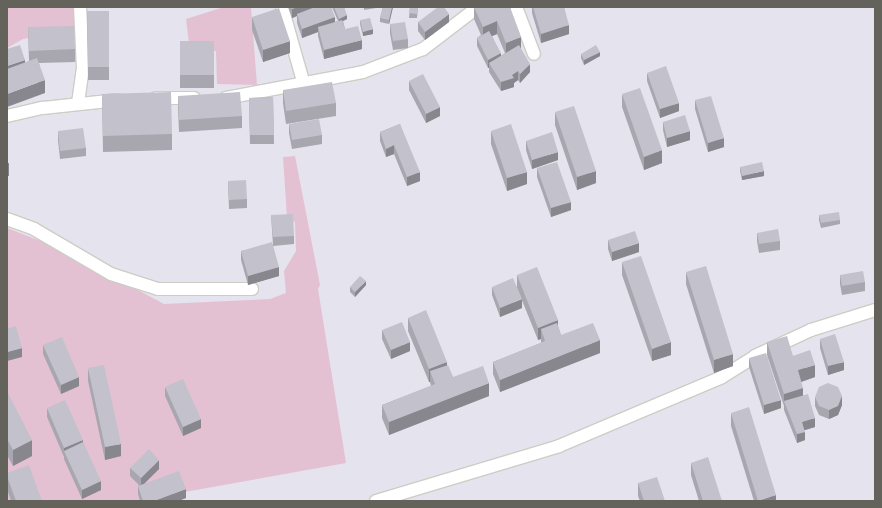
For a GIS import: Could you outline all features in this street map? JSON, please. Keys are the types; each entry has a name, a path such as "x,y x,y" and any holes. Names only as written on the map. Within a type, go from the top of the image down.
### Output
{"street":[{"path":"78,103 82,68 80,7"},
{"path":"282,7 304,85"},
{"path":"146,99 233,98 363,72 423,49 478,7"},
{"path":"516,7 534,54"},
{"path":"7,116 78,103 132,100"},
{"path":"7,219 34,229 111,274 158,289 252,288"},
{"path":"376,501 559,446 722,378 755,356 811,330 875,310"}],"shaded area":[{"path":"7,7 73,7 76,28 23,39 7,48"},
{"path":"224,7 251,7 257,85 217,84 216,51 190,51 186,19"},
{"path":"295,156 320,285 318,289 346,463 134,501 7,501 7,228 61,249 164,304 270,299 286,293 284,271 296,251 295,222 287,217 283,157"}],"building":[{"path":"315,7 331,7 335,17 302,29 297,14"},
{"path":"334,7 344,7 347,15 339,19"},
{"path":"383,7 392,7 389,20 380,18"},
{"path":"410,7 418,7 417,14 409,13"},
{"path":"438,7 444,7 449,14 425,32 418,22"},
{"path":"474,7 510,7 521,37 506,43 497,21 483,27"},
{"path":"533,7 564,7 569,25 541,34"},
{"path":"279,8 290,41 263,50 252,17"},
{"path":"87,11 109,11 109,67 88,67"},
{"path":"370,18 373,29 363,32 360,20"},
{"path":"342,20 345,29 358,26 362,40 324,50 318,27"},
{"path":"405,22 408,39 393,41 390,24"},
{"path":"74,26 75,49 29,51 28,27"},
{"path":"489,31 501,53 488,60 477,38"},
{"path":"180,41 214,41 214,75 180,75"},
{"path":"20,45 25,60 7,66 7,49"},
{"path":"519,45 530,64 520,74 518,71 512,75 514,78 501,82 489,63"},
{"path":"596,45 600,52 584,60 581,54"},
{"path":"37,58 45,80 7,94 7,69"},
{"path":"666,66 679,103 660,109 647,73"},
{"path":"423,74 440,107 426,114 409,81"},
{"path":"332,82 336,103 286,111 283,90"},
{"path":"640,88 662,150 644,157 622,94"},
{"path":"171,92 172,134 103,136 102,94"},
{"path":"240,92 242,116 179,120 178,96"},
{"path":"711,96 724,138 708,143 695,100"},
{"path":"273,97 274,135 250,135 249,98"},
{"path":"574,106 596,171 577,177 555,112"},
{"path":"685,115 690,131 667,138 663,122"},
{"path":"319,119 322,135 292,140 289,124"},
{"path":"400,124 420,172 407,177 394,145 386,149 380,132"},
{"path":"511,124 527,172 507,178 491,131"},
{"path":"83,128 86,148 60,151 58,131"},
{"path":"552,132 558,152 532,160 526,141"},
{"path":"557,162 571,202 551,208 537,168"},
{"path":"762,162 764,171 742,176 740,167"},
{"path":"246,180 247,199 229,200 228,181"},
{"path":"839,212 840,220 821,223 819,215"},
{"path":"293,214 294,236 273,237 271,215"},
{"path":"778,229 780,241 759,244 757,233"},
{"path":"635,231 639,243 612,252 608,240"},
{"path":"272,242 279,267 248,276 241,251"},
{"path":"641,256 671,342 652,349 622,262"},
{"path":"706,266 733,354 714,360 686,272"},
{"path":"537,267 558,320 538,328 517,275"},
{"path":"863,271 865,282 842,286 840,275"},
{"path":"360,276 366,281 355,292 350,287"},
{"path":"513,278 522,299 500,308 492,287"},
{"path":"426,310 447,362 429,369 408,318"},
{"path":"402,322 410,342 391,350 382,330"},
{"path":"557,323 561,335 593,323 600,340 500,380 493,362 545,341 541,329"},
{"path":"16,326 22,348 7,352 7,329"},
{"path":"835,334 844,362 828,366 820,339"},
{"path":"787,336 793,356 810,350 815,365 798,370 803,388 784,394 767,342"},
{"path":"62,337 79,377 61,385 43,345"},
{"path":"766,353 781,400 764,405 749,358"},
{"path":"104,365 121,444 105,447 88,368"},
{"path":"448,365 453,377 483,366 489,383 389,422 382,405 435,384 430,371"},
{"path":"183,379 201,419 183,427 165,387"},
{"path":"828,383 838,387 842,396 838,406 829,410 819,406 815,397 819,387"},
{"path":"7,391 32,440 13,450 7,439"},
{"path":"808,394 815,418 802,422 805,432 797,434 784,401"},
{"path":"65,400 83,440 64,448 47,408"},
{"path":"749,407 776,495 758,501 731,413"},
{"path":"83,442 101,481 82,490 64,451"},
{"path":"149,449 159,460 141,478 130,468"},
{"path":"708,457 722,501 703,501 691,463"},
{"path":"29,465 42,501 16,501 7,473"},
{"path":"179,471 186,489 154,501 143,501 138,486"},
{"path":"657,477 665,501 644,501 638,483"}]}
